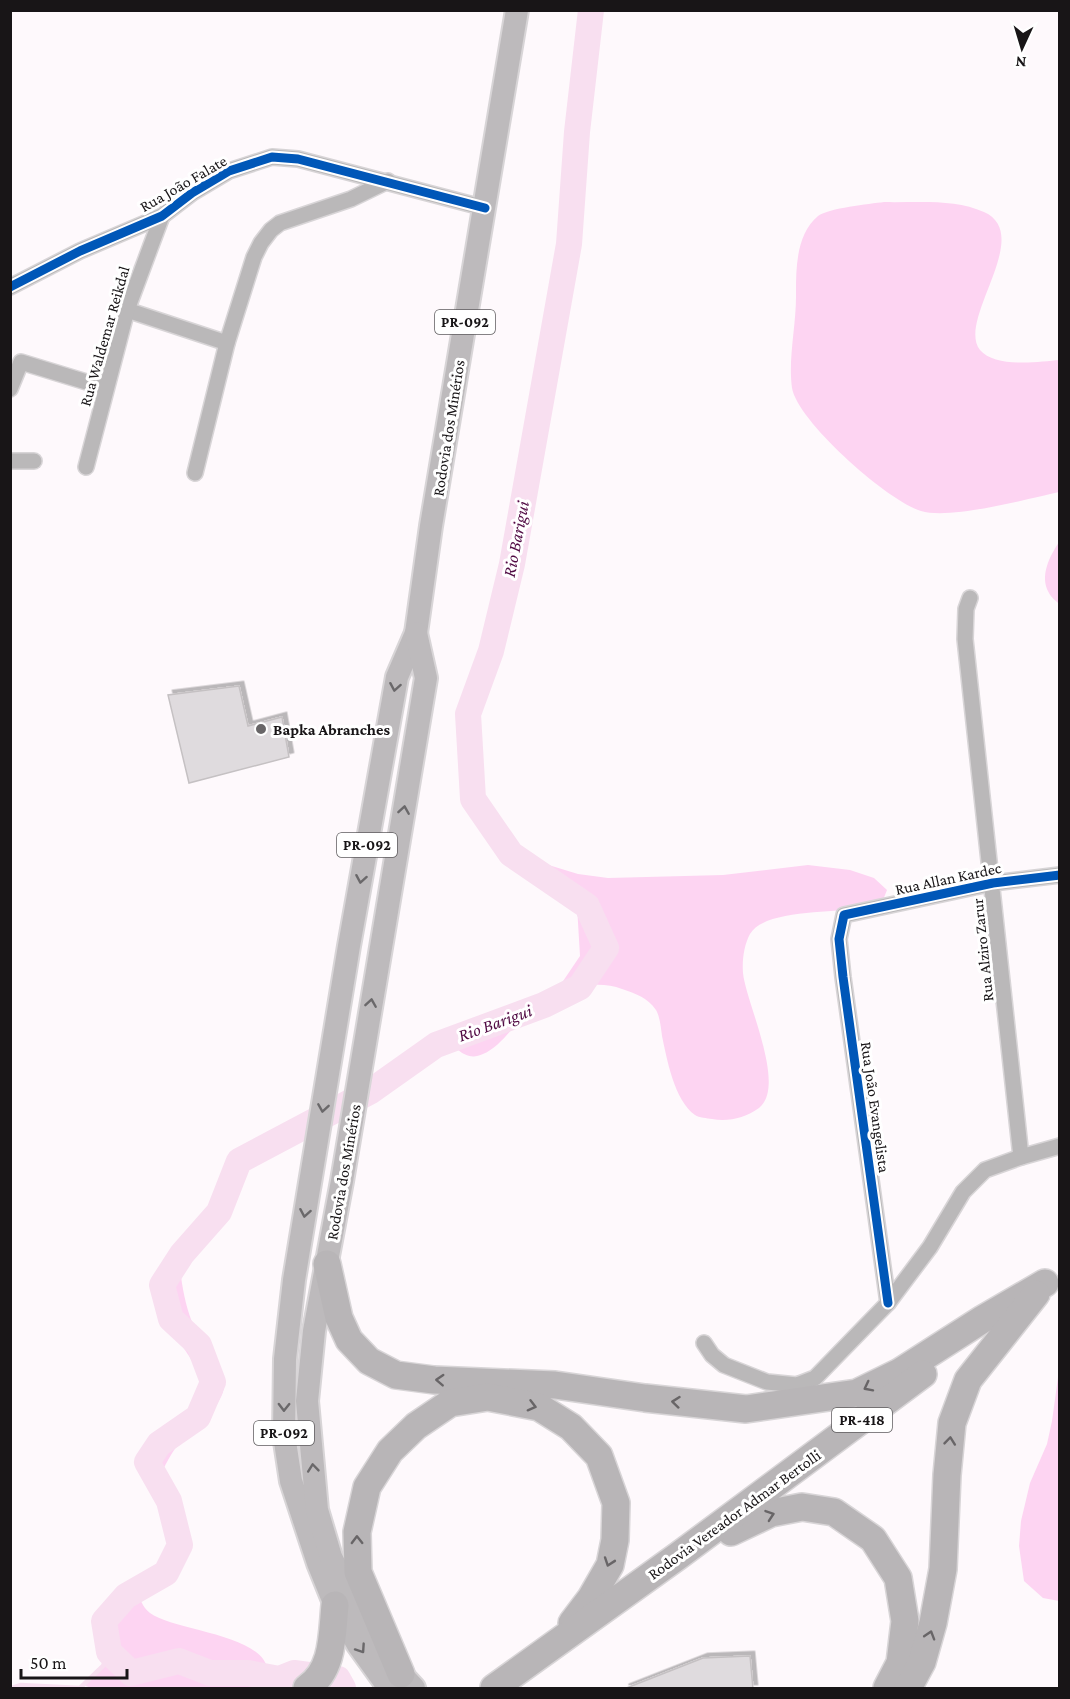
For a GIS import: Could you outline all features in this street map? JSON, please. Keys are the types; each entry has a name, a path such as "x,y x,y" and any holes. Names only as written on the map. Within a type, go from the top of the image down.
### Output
{"highway":[{"path":"327,1264 339,1318 349,1340 369,1361 396,1375 435,1380 555,1385 746,1409 857,1393 900,1372 983,1319 1052,1279"},
{"path":"908,1689 922,1662 933,1623 943,1569 952,1423 968,1380 1052,1279"},
{"name":"Rodovia Vereador Admar Bertolli","path":"494,1689 1052,1279"},
{"path":"401,1684 358,1572 357,1532 367,1487 390,1451 416,1426 450,1403 488,1397 539,1407 571,1427 599,1456 616,1503 615,1539 610,1565 591,1598 558,1642"},
{"path":"678,1556 771,1513 802,1507 834,1512 873,1539 898,1578 905,1621 900,1663 887,1689"},
{"path":"307,1689 325,1668 335,1605"}],"main road":[{"name":"Rodovia dos Minérios","path":"401,1684 358,1645 335,1605 318,1563 291,1481 284,1435 285,1359 294,1280 330,1060 397,677 416,633 431,526 517,10"},
{"name":"Rodovia dos Minérios","path":"401,1684 365,1625 331,1557 317,1510 307,1401 314,1331 346,1157 426,678 416,633"}],"street":[{"name":"Rua João Falate","path":"10,287 72,255 162,216 209,182 229,171 272,157 298,159 485,208"},
{"path":"195,473 227,343 254,257 261,243 280,223 351,199 388,181"},
{"name":"Rua Waldemar Reikdal","path":"86,467 127,310 162,216"},
{"path":"127,310 227,343"},
{"path":"10,389 21,362 106,388"},
{"path":"10,461 34,461"},
{"name":"Rua Alziro Zarur","path":"970,598 966,609 965,639 1021,1156"},
{"name":"Rua Allan Kardec","path":"844,915 993,883 1059,875"},
{"name":"Rua João Evangelista","path":"844,915 839,939 843,977 888,1303"},
{"path":"704,1343 712,1355 724,1365 767,1382 797,1385 815,1378 888,1303 930,1248 963,1192 985,1170 1021,1156 1059,1146"}],"shaded area":[{"path":"884,202 934,202 960,205 984,212 997,223 1002,239 999,258 978,319 975,336 980,350 987,356 1006,362 1059,360 1059,492 969,511 934,513 921,511 906,504 867,477 827,439 798,403 792,388 791,366 798,254 805,233 810,224 823,213"},
{"path":"1059,542 1059,604 1046,587 1045,573"},
{"path":"497,845 578,874 608,878 723,875 808,865 850,870 874,878 887,890 883,900 867,907 785,916 758,926 750,934 744,953 743,973 763,1044 769,1082 766,1097 759,1108 742,1117 718,1120 695,1115 682,1100 672,1079 656,1010 637,994 622,989 597,985 558,993 535,1006 506,1036 483,1054 470,1056 460,1051 451,1042 445,1032 555,993 580,956 577,906 500,852"},
{"path":"179,1258 183,1290 192,1322 218,1365 224,1383 220,1400 178,1445 158,1480 150,1459 197,1414 208,1385 164,1318 161,1287"},
{"path":"1059,1370 1059,1601 1043,1598 1024,1581 1019,1546 1021,1521 1030,1483 1047,1444"},
{"path":"137,1589 143,1605 150,1613 164,1620 227,1638 247,1646 261,1657 268,1670 263,1688 92,1688 82,1685 112,1657 107,1618 129,1593"}],"building":[{"name":"Bapka Abranches","path":"239,686 248,726 282,717 289,757 189,783 168,695"},
{"path":"750,1656 753,1689 624,1689 703,1658"}],"waterway":[{"name":"Rio Barigui","path":"343,1688 338,1679 294,1673 279,1679 248,1673 210,1673 179,1661 131,1673 109,1652 104,1621 126,1596 166,1573 180,1545 169,1501 147,1462 159,1444 198,1417 213,1382 199,1345 171,1319 162,1285 182,1254 219,1212 239,1161 371,1091 436,1045 544,1005 580,987 606,948 587,906 511,854 473,799 468,714 491,651 512,564 569,244 577,132 591,10"},
{"path":"12,1688 21,1685 80,1688 103,1666 109,1652"}],"cycle path":[{"path":"10,287 80,251 162,216 192,193 229,171 272,157 298,159 485,208"},
{"path":"888,1303 843,977 839,939 844,915 993,883 1060,875"}],"place":[{"name":"Bapka Abranches","path":"261,729"}]}
